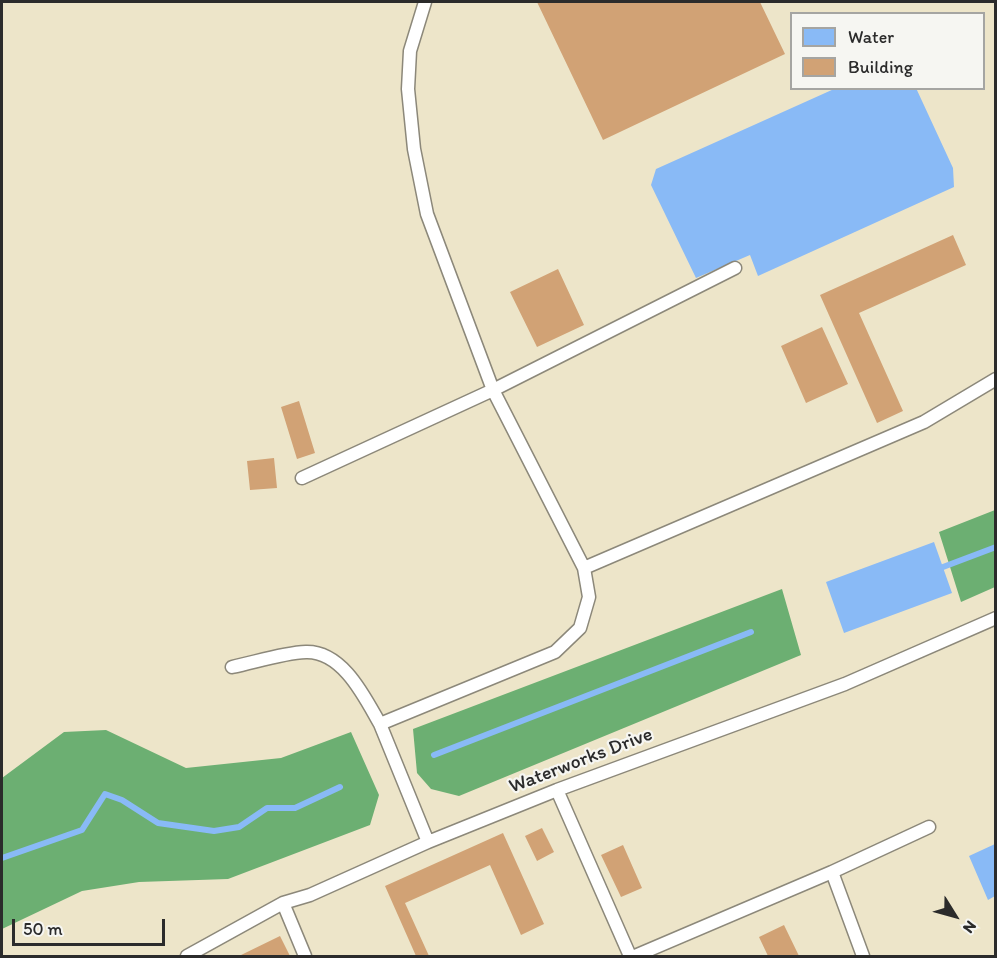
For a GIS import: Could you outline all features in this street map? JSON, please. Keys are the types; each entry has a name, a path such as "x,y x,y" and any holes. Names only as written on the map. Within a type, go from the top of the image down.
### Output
{"lane":[{"path":"381,724 555,652 580,628 589,597 584,568 493,390 427,214 414,149 408,89 410,51 425,2"},
{"path":"302,478 493,390 735,268"},
{"path":"584,568 924,422 996,379"},
{"name":"Waterworks Drive","path":"187,957 283,903 310,895 428,842 557,790 845,684 996,618"},
{"path":"232,667 308,652 338,663 356,682 381,724 428,842"},
{"path":"557,790 630,957"},
{"path":"635,957 832,872 929,827"},
{"path":"832,872 862,957"},
{"path":"283,903 305,957"}],"green space":[{"path":"995,510 995,587 961,602 939,532"},
{"path":"782,589 801,655 459,796 431,789 417,773 413,729"},
{"path":"106,730 186,768 281,758 351,732 379,795 370,825 228,879 139,882 82,891 2,929 2,778 64,732"}],"water":[{"path":"832,90 917,90 953,168 954,187 758,276 750,255 696,278 651,185 656,169"},
{"path":"934,542 952,593 844,633 826,582"},
{"path":"995,844 995,896 988,900 969,856"}],"building":[{"path":"537,2 760,2 785,54 603,140"},
{"path":"953,235 966,265 859,313 903,411 877,423 820,295"},
{"path":"558,269 584,325 537,347 510,292"},
{"path":"822,327 848,384 806,403 781,346"},
{"path":"299,401 315,453 297,459 281,407"},
{"path":"274,458 277,488 250,490 247,461"},
{"path":"542,828 554,852 537,861 525,836"},
{"path":"503,833 544,924 521,935 490,865 405,903 429,956 416,956 385,886"},
{"path":"623,845 642,888 621,897 601,855"},
{"path":"784,925 799,956 768,956 759,937"},
{"path":"280,936 290,956 239,956"}],"waterway":[{"path":"943,567 996,547"},
{"path":"434,755 751,632"},
{"path":"2,858 82,830 105,794 122,800 158,823 214,831 239,827 267,808 295,808 340,787"}]}
